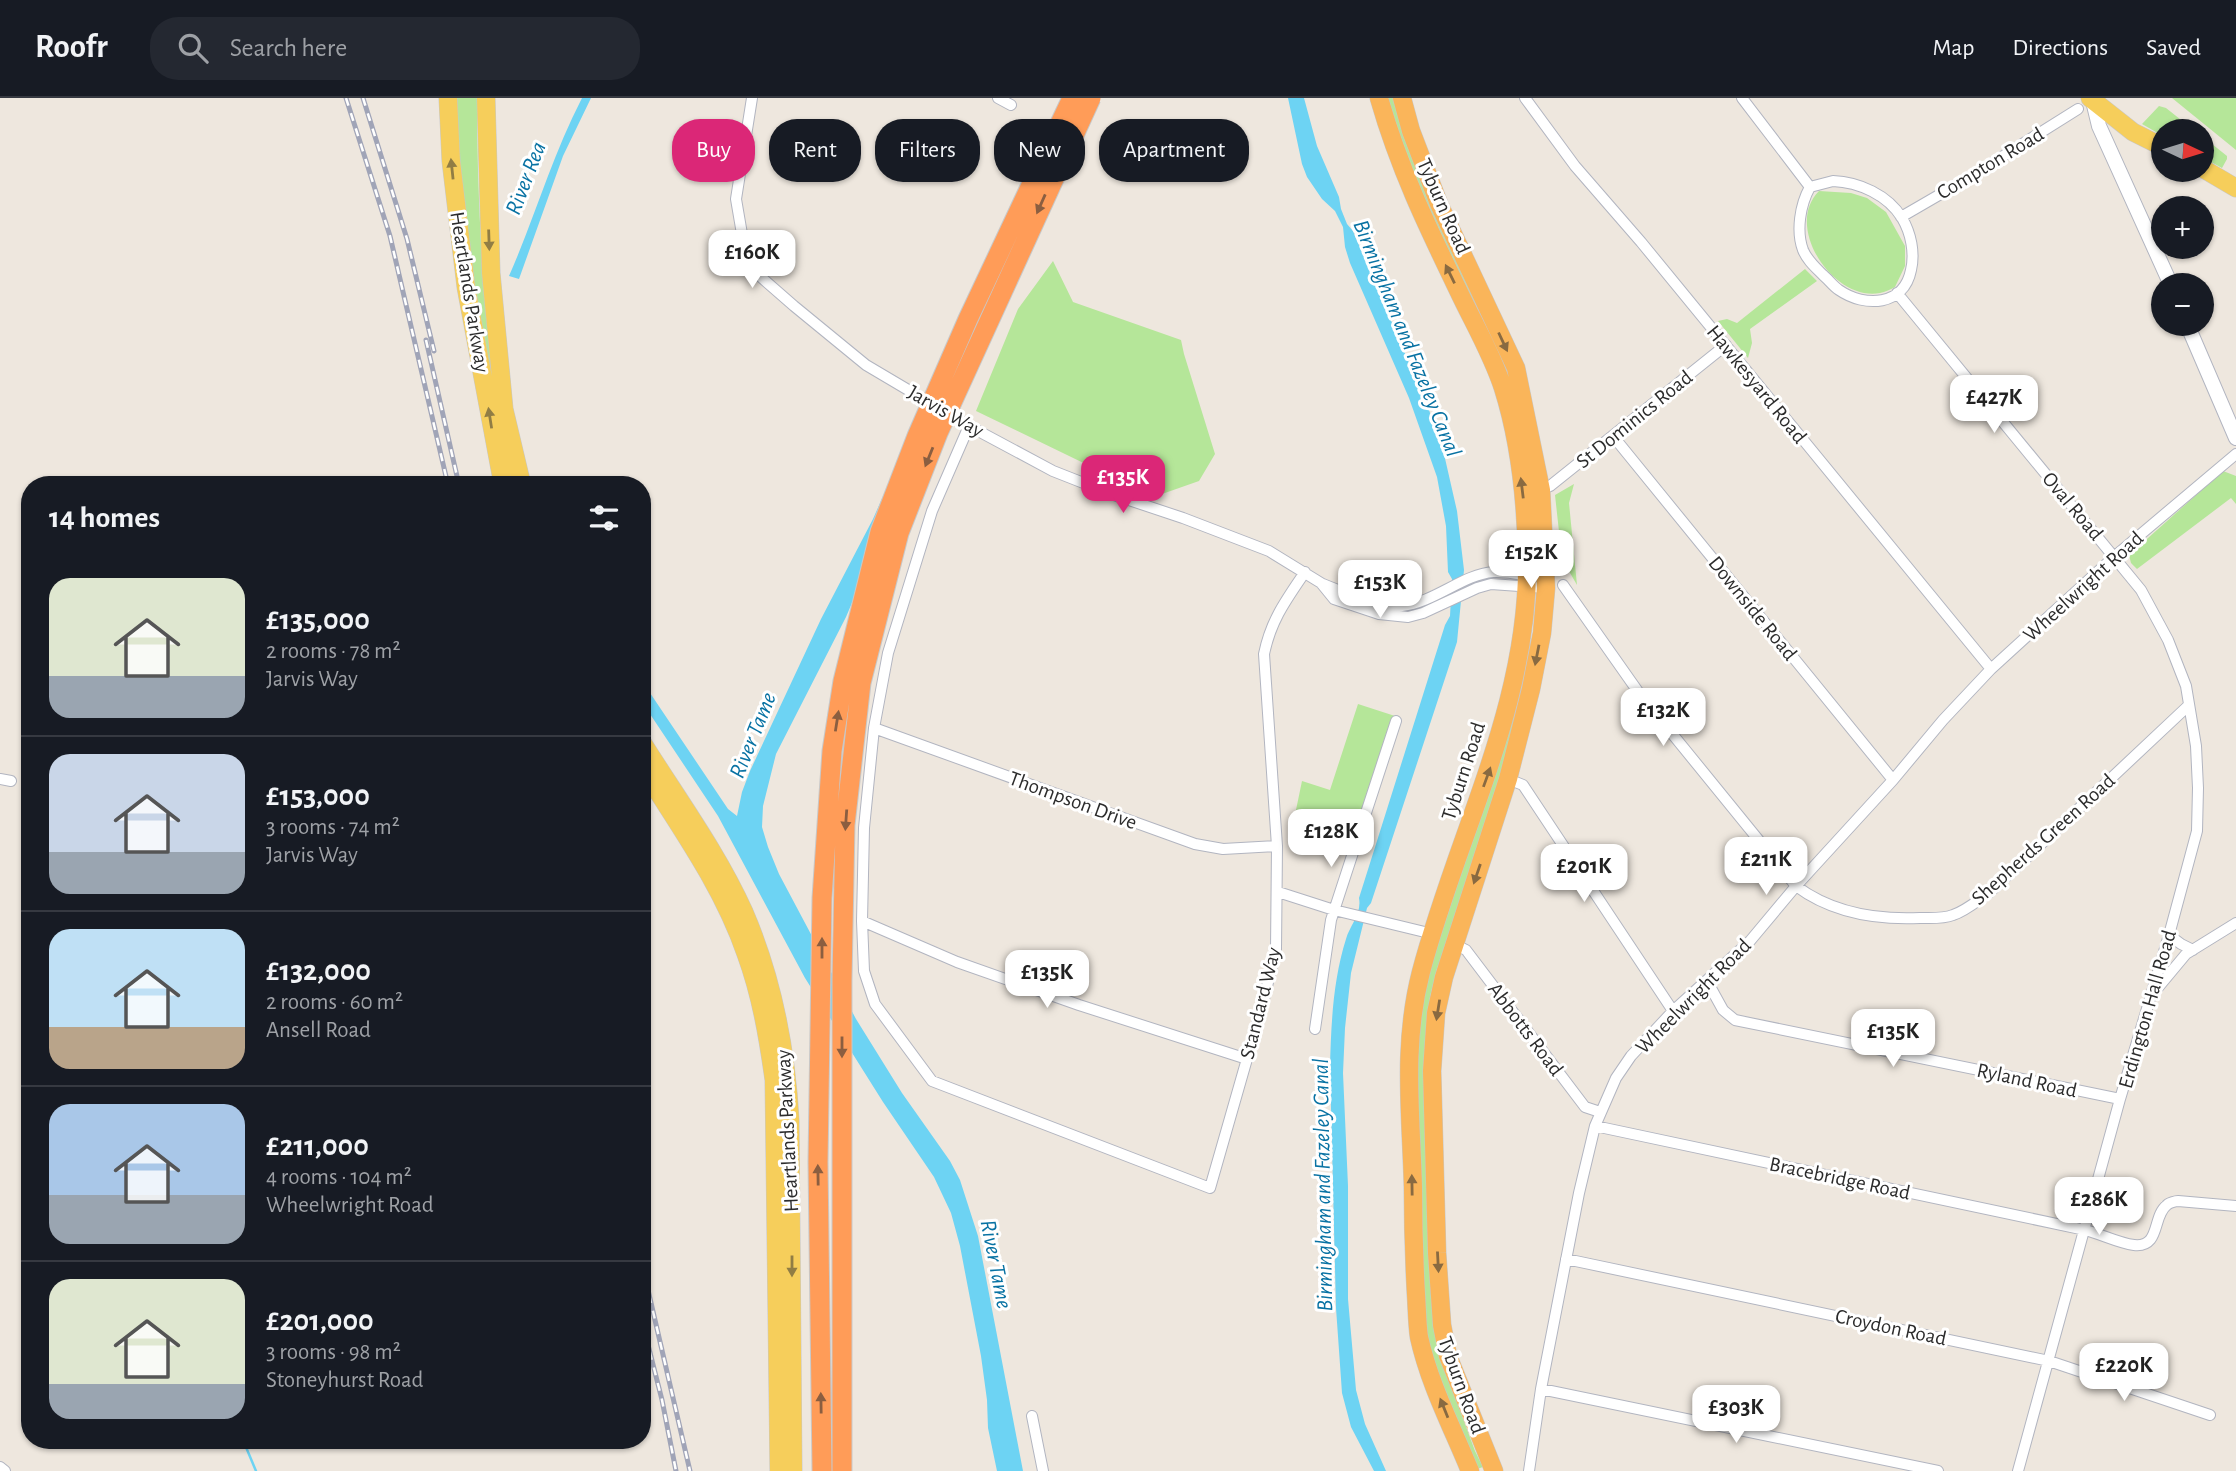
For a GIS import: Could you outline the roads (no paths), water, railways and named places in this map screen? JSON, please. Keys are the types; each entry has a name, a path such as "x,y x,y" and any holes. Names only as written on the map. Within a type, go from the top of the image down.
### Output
{"highway":[{"path":"822,1471 818,1163 822,898 832,751 844,681 880,532 917,436 1072,98"},
{"path":"842,1471 842,980 845,825 861,683 898,533 938,433 1091,98"},
{"name":"Tyburn Road","path":"1379,98 1409,189 1487,349 1502,386 1516,441 1527,556 1542,582"},
{"name":"Tyburn Road","path":"1402,98 1411,131 1439,204 1516,368 1541,490 1542,633 1508,779 1444,977 1436,1013 1432,1071 1437,1253 1442,1325 1448,1356 1494,1471"},
{"name":"Tyburn Road","path":"1470,1471 1425,1360 1418,1332 1408,1069 1420,974 1492,763 1507,710 1525,618 1542,582"}],"main road":[{"name":"Heartlands Parkway","path":"448,98 451,161 466,287 501,476"},
{"name":"Heartlands Parkway","path":"486,98 491,273 504,409 520,476"},
{"path":"2087,102 2151,141"},
{"path":"2214,175 2236,188"},
{"name":"Heartlands Parkway","path":"651,756 704,838 743,909 771,987 781,1031 788,1075 790,1120 793,1471"},
{"name":"Heartlands Parkway","path":"651,780 693,847 732,921 746,953 767,1032 774,1080 779,1471"}],"street":[{"name":"Jarvis Way","path":"752,98 736,199 742,234 762,278 866,365 969,426 1053,471 1269,551 1321,583 1369,601 1400,607 1477,582 1504,585 1542,582"},
{"path":"998,98 1011,105"},
{"name":"Hawkesyard Road","path":"1525,98 1575,166 1726,345 1991,669"},
{"path":"1742,98 1810,187"},
{"path":"2087,102 2166,273"},
{"name":"Compton Road","path":"1901,216 1970,177 2087,102"},
{"path":"1833,181 1863,187 1877,194 1901,216 1909,234 1913,262 1906,289 1889,299 1857,298 1838,289 1810,262 1803,251 1799,235 1805,197 1810,187 1833,181"},
{"name":"Oval Road","path":"1897,293 2115,556"},
{"path":"2192,336 2236,438"},
{"name":"St Dominics Road","path":"1541,490 1550,486 1726,345"},
{"path":"969,426 932,511 888,653 874,728 864,828 862,921 968,966 1247,1059"},
{"name":"Downside Road","path":"1613,436 1893,780"},
{"name":"Wheelwright Road","path":"1529,1471 1541,1389 1595,1126 1616,1078 1631,1056 1673,1011 1749,941 1991,669 2115,556 2236,454"},
{"path":"1477,582 1527,556"},
{"name":"Erdington Hall Road","path":"2018,1471 2197,831 2196,746 2182,677 2154,612 2115,556"},
{"name":"Standard Way","path":"862,921 864,971 876,1004 932,1082 1210,1188 1276,949 1277,846 1265,654 1277,613 1305,572"},
{"path":"1493,572 1542,582"},
{"name":"Jarvis Way","path":"1321,583 1334,598 1379,614 1408,617 1440,606 1477,582"},
{"name":"Shepherds Green Road","path":"1542,582 1639,693 1796,886 1831,907 1878,918 1906,919 1954,915 1990,892 2189,705"},
{"path":"1504,585 1518,599 1525,618"},
{"path":"1315,1029 1334,910 1396,721"},
{"name":"Thompson Drive","path":"874,728 1195,844 1223,849 1277,846"},
{"path":"1508,779 1523,785 1673,1011"},
{"path":"1278,892 1334,910 1433,934"},
{"path":"2152,994 2186,954 2236,923"},
{"path":"2169,935 2193,950"},
{"name":"Abbotts Road","path":"1454,944 1466,950 1585,1107 1600,1112"},
{"name":"Ryland Road","path":"1707,981 1723,1010 1735,1020 2120,1100"},
{"name":"Bracebridge Road","path":"1595,1126 2085,1230 2135,1245 2145,1244 2152,1239 2162,1211 2170,1203 2178,1200 2236,1206"},
{"name":"Croydon Road","path":"1566,1259 2049,1361 2210,1415"},
{"path":"1541,1389 1893,1466 1938,1471"},
{"path":"1031,1416 1043,1471"},
{"path":"0,1467 5,1471"}],"water":[{"path":"582,98 591,98 563,156 519,279 509,276 562,142"},
{"path":"1288,98 1304,98 1317,146 1339,197 1347,224 1353,231 1429,410 1444,454 1457,511 1464,570 1457,642 1371,903 1367,908 1351,973 1345,1028 1343,1073 1348,1186 1348,1299 1356,1390 1365,1424 1386,1471 1374,1471 1351,1427 1342,1393 1336,1308 1330,1068 1332,1019 1335,986 1346,939 1357,914 1359,898 1450,616 1452,579 1448,572 1446,526 1437,477 1409,398 1350,263 1343,227 1335,211 1322,199 1307,177"},
{"path":"966,309 910,466 846,617 776,754 763,806 762,827 779,874 856,1019 960,1180 978,1236 1023,1471 997,1471 988,1428 981,1356 960,1246 951,1213 934,1177 805,978 718,816 651,716 651,694 728,809 737,816 750,771 821,619 873,519"}],"waterway":[{"path":"247,1449 256,1471"}],"railway":[{"path":"346,98 390,236 446,476"},
{"path":"363,98 407,239 434,351"},
{"path":"426,340 457,476"},
{"path":"651,1303 690,1471"},
{"path":"651,1357 676,1471"}],"water label":[{"name":"River Rea","path":"525,178"},
{"name":"Birmingham and Fazeley Canal","path":"1408,338"},
{"name":"River Tame","path":"752,735"},
{"name":"Birmingham and Fazeley Canal","path":"1322,1185"},
{"name":"River Tame","path":"997,1264"}]}
